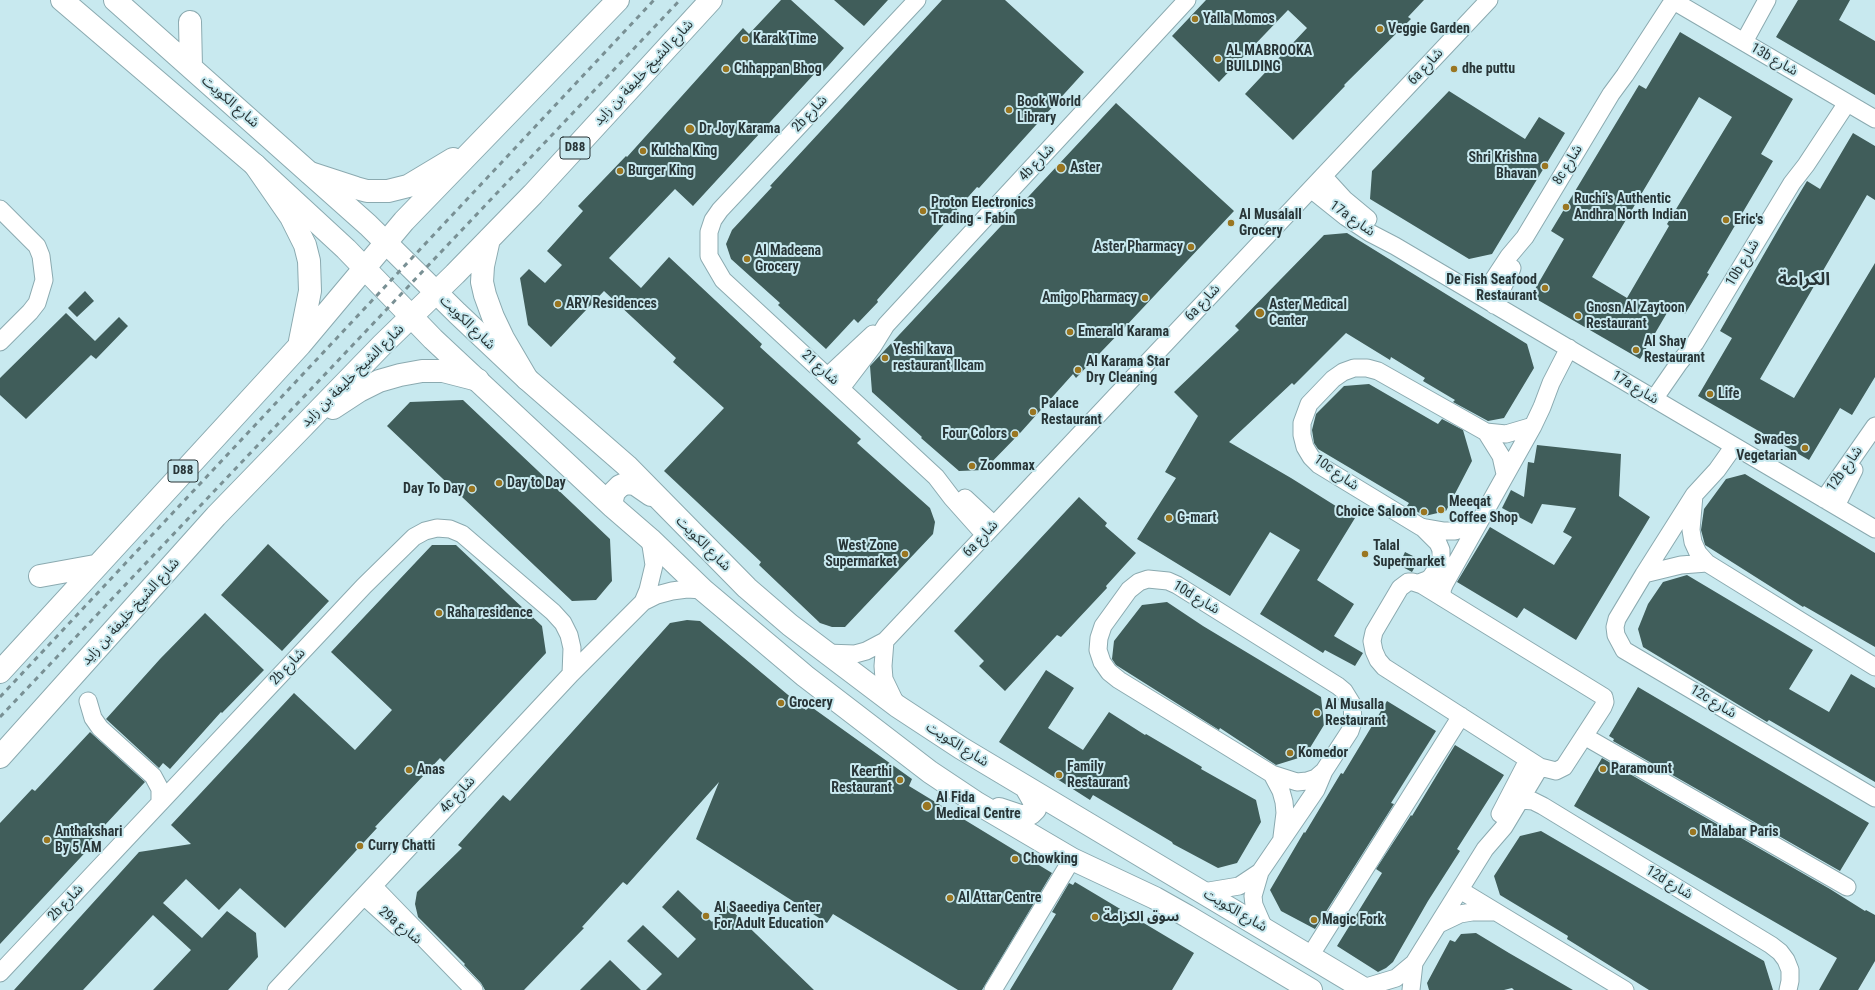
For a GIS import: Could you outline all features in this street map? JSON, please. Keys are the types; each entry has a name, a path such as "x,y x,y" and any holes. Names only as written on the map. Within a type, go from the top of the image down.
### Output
{"main road":[{"name":"شارع الكويت","path":"62,0 255,165 364,268 411,317 613,507 650,539 703,590 805,676 930,772 975,802 1072,858 1155,898 1311,990"},
{"name":"شارع الكويت","path":"115,0 368,225 436,293 527,379 627,466 748,588 790,625 897,706 961,748 1027,789 1365,989"},
{"name":"D88","path":"0,672 95,566 300,345 385,243 481,141 618,0"},
{"name":"شارع الشيخ خليفة بن زايد","path":"0,757 194,541 299,429 489,239 711,0"},
{"path":"190,22 190,67"},
{"path":"310,173 361,189 388,191 399,189 416,181 481,141"},
{"path":"255,165 291,217 299,231 307,253 311,277 310,291 300,345"},
{"path":"489,239 483,266 482,282 485,295 493,318 503,338 527,379"},
{"path":"299,429 359,391 379,381 400,375 422,371 443,371 478,380"},
{"path":"613,507 612,500 614,492 620,486 627,483 635,484 666,506"},
{"path":"40,576 95,566"},
{"path":"975,802 1020,816 1026,816 1034,809 1035,803 1027,789"}],"street":[{"name":"2b شارع","path":"709,256 709,232 713,220 720,210 917,0"},
{"name":"4b شارع","path":"828,376 860,345 886,325 1187,0"},
{"name":"6a شارع","path":"826,653 856,654 866,651 885,641 1489,0"},
{"name":"13b شارع","path":"1668,0 1739,39 1875,119"},
{"name":"8c شارع","path":"1488,301 1509,256 1526,237 1611,94 1631,66 1668,0"},
{"path":"1739,39 1756,0"},
{"path":"1739,39 1767,0"},
{"name":"10b شارع","path":"1660,402 1678,363 1695,343 1792,183 1806,165 1841,99"},
{"name":"17a شارع","path":"1323,176 1344,199 1376,226 1395,246"},
{"name":"17a شارع","path":"1311,189 1358,226 1395,246 1875,529"},
{"path":"0,209 37,246 42,262 44,280 37,303 22,321 0,342"},
{"name":"شارع 21","path":"709,256 723,280 936,477 952,498 989,530"},
{"name":"4b شارع","path":"841,388 873,346 886,325"},
{"path":"1443,598 1442,590 1445,583 1533,426 1551,383 1574,351"},
{"name":"10c شارع","path":"1419,583 1431,577 1439,565 1441,550 1438,543 1421,527 1319,465 1305,447 1302,435 1302,423 1309,404 1332,379 1343,372 1354,368 1367,368 1378,371 1486,432 1506,434 1533,426"},
{"name":"10c شارع","path":"1486,432 1501,456 1505,474"},
{"name":"12b شارع","path":"1830,503 1851,458 1871,432"},
{"name":"12c شارع","path":"1730,443 1710,465 1697,492 1617,619 1616,635 1624,650 1875,798"},
{"name":"12c شارع","path":"1697,492 1691,530 1693,542 1698,553 1707,563 1875,668"},
{"name":"10c شارع","path":"1421,527 1444,532 1455,531 1478,523"},
{"name":"2b شارع","path":"0,973 364,586 414,537 425,531 437,528 450,529 462,534 553,612 563,623 569,635 572,648 571,674"},
{"name":"4c شارع","path":"276,990 571,674 643,602 650,584 654,565 650,539"},
{"path":"1644,574 1668,567 1707,563"},
{"name":"10d شارع","path":"1264,928 1254,905 1253,896 1260,872 1316,790 1324,771 1350,731 1353,722 1352,704 1344,691 1176,585 1168,581 1158,579 1139,582 1129,590 1103,626 1099,638 1098,650 1102,662 1109,672 1119,680 1272,774 1297,782 1316,778 1324,771"},
{"path":"1408,582 1419,583 1443,598 1604,697 1605,702 1603,707 1560,770 1550,771 1534,763 1384,667 1378,660 1372,641 1374,632 1400,588 1408,582"},
{"name":"4c شارع","path":"643,602 672,591 703,590"},
{"path":"885,641 882,666 884,679 897,706"},
{"path":"88,700 90,711 100,728 153,776 160,789 160,803"},
{"path":"1310,956 1461,716"},
{"path":"1584,736 1847,887"},
{"path":"1365,989 1396,978 1414,963 1485,850 1504,827 1521,800 1534,763"},
{"path":"1485,850 1496,821 1534,763"},
{"name":"10d شارع","path":"1272,774 1282,791 1284,802 1285,813 1281,841"},
{"name":"12d شارع","path":"1521,800 1533,801 1543,806 1771,945 1780,952 1786,960 1790,970 1788,990"},
{"path":"993,990 1072,858"},
{"name":"10d شارع","path":"1203,892 1239,886 1260,872"},
{"path":"1460,890 1625,990"},
{"name":"29a شارع","path":"368,891 408,935 438,954 474,990"},
{"path":"1439,924 1460,914 1472,912 1496,913"},
{"path":"1411,990 1414,963"}],"building":[{"path":"781,0 791,0 844,48 821,74 817,71 693,206 675,189 609,258 641,288 669,257 762,344 760,347 861,439 857,443 930,508 935,522 933,534 845,627 832,627 820,623 759,565 761,562 664,471 724,408 673,362 676,358 604,291 551,347 528,325 520,278 529,269 545,283 562,265 547,251 583,211 578,206 626,156 627,157 743,28 749,34"},
{"path":"834,0 888,0 864,26"},
{"path":"942,0 1005,0 1084,72 979,188 977,187 877,300 878,302 858,323 854,319 826,349 778,305 780,303 731,259 726,244 732,230 772,187 770,186"},
{"path":"1206,0 1424,0 1408,17 1411,19 1344,85 1345,86 1293,140 1245,94 1307,28 1288,10 1219,82 1172,36"},
{"path":"1798,0 1850,0 1839,20 1875,41 1875,95 1776,37"},
{"path":"1680,32 1793,99 1761,154 1773,161 1707,273 1709,274 1685,314 1671,306 1640,359 1531,296 1564,239 1551,231 1639,85 1646,89","holes":["1699,97 1732,117 1667,224 1669,226 1627,298 1592,277"]},
{"path":"1449,91 1525,139 1539,117 1565,133 1492,254 1469,259 1370,199 1372,171"},
{"path":"1116,103 1234,211 1076,378 1073,374 1021,432 984,470 959,471 872,392 870,366"},
{"path":"1853,133 1875,146 1875,200 1867,195 1760,379 1794,398 1875,263 1875,377 1852,415 1840,408 1809,460 1698,396 1732,338 1720,331 1783,221 1807,181 1820,189"},
{"path":"1347,233 1527,344 1534,368 1504,418 1488,421 1453,402 1455,400 1423,381 1425,378 1391,357 1390,360 1346,333 1294,385 1292,383 1229,442 1355,518 1317,580 1354,604 1334,636 1363,653 1355,666 1325,650 1323,653 1260,614 1300,550 1270,532 1230,596 1137,539 1176,478 1165,472 1198,416 1174,392 1239,330 1235,326 1324,235"},
{"path":"85,291 94,301 77,317 68,308"},
{"path":"66,313 95,341 119,317 128,326 96,359 91,355 26,419 0,395 0,378"},
{"path":"1369,384 1438,424 1442,419 1463,430 1472,461 1446,511 1425,516 1407,506 1409,503 1318,449 1314,443 1312,430 1316,414 1344,386"},
{"name":"Day to Day","path":"463,400 610,539 612,581 596,600 572,601 387,426 410,402"},
{"path":"1537,445 1621,454 1619,496 1650,517 1576,640 1524,608 1517,618 1457,582 1490,527 1554,565 1572,537 1563,532 1576,508 1542,504 1532,524 1502,508 1511,490 1524,497 1528,462 1534,463"},
{"path":"1745,474 1875,553 1875,647 1804,606 1803,607 1705,545 1701,530 1704,509 1726,479"},
{"path":"1079,497 1107,523 1105,526 1136,553 1106,586 1107,588 1061,637 1057,635 1005,691 979,666 984,661 954,631"},
{"path":"268,544 329,601 282,651 221,595"},
{"path":"432,545 456,545 542,626 546,653 491,712 444,762 440,758 375,827 377,828 285,928 240,888 219,910 186,879 163,903 202,938 227,911 256,933 258,957 228,990 153,990 191,950 153,915 83,990 14,990 139,852 191,844 171,825 294,693 355,750 392,710 331,652"},
{"path":"1405,552 1419,559 1412,572 1399,565"},
{"path":"1687,575 1813,650 1789,689 1829,712 1851,674 1875,688 1875,782 1769,720 1767,722 1643,647 1638,629 1648,604 1663,582"},
{"path":"1167,602 1203,626 1321,697 1324,725 1305,756 1276,765 1220,728 1219,730 1116,665 1112,659 1114,641 1142,605"},
{"path":"205,613 264,670 222,713 221,712 170,769 163,763 159,768 106,719 160,659"},
{"path":"687,620 700,621 806,710 810,706 912,779 909,786 1052,873 982,990 958,990 833,914 827,923 696,839 719,782 627,885 623,882 582,927 584,928 524,990 485,990 481,983 464,965 465,964 418,917 415,904 417,892 462,848 458,845 503,795 510,801 670,623"},
{"path":"1046,670 1074,688 1048,728 1083,750 1109,712 1145,735 1146,734 1202,767 1201,769 1256,800 1261,822 1237,863 1218,868 1173,844 1093,795 1090,800 999,742"},
{"path":"1638,687 1869,823 1840,871 1613,741 1614,739 1609,736"},
{"path":"1387,701 1436,731 1391,803 1394,804 1315,929 1281,911 1270,890 1304,832 1305,833 1341,773 1343,774"},
{"path":"90,732 145,782 91,840 94,843 0,944 0,823 32,789 35,791"},
{"path":"1455,745 1504,775 1457,849 1460,851 1428,901 1393,962 1378,972 1337,946 1382,873 1376,869 1411,815 1412,816"},
{"path":"1602,758 1830,889 1865,911 1866,910 1875,915 1875,961 1858,990 1819,990 1837,958 1574,806"},
{"path":"1541,831 1764,961 1773,990 1649,990 1567,939 1568,936 1500,895 1494,876 1520,836"},
{"name":"سوق الكرامة","path":"1075,882 1194,953 1172,990 1010,990 1056,914 1052,912 1069,883 1073,885"},
{"path":"678,890 712,922 727,906 814,990 646,990 662,974 627,941 643,925 678,958 696,939 662,907"},
{"path":"1476,933 1573,990 1514,990 1512,988 1504,990 1429,990 1427,983 1450,940 1455,942 1461,934"},
{"path":"610,960 641,990 580,990"}],"railway":[{"path":"0,697 654,0"},
{"path":"0,717 680,0"}],"place":[{"name":"Yalla Momos","path":"1195,19"},
{"name":"Veggie Garden","path":"1380,29"},
{"name":"Karak Time","path":"745,39"},
{"name":"AL MABROOKA BUILDING","path":"1218,59"},
{"name":"Chhappan Bhog","path":"726,69"},
{"name":"dhe puttu","path":"1454,69"},
{"name":"Book World Library","path":"1009,110"},
{"name":"Dr Joy Karama","path":"690,129"},
{"name":"Kulcha King","path":"643,151"},
{"name":"Shri Krishna Bhavan","path":"1545,166"},
{"name":"Aster","path":"1061,168"},
{"name":"Burger King","path":"620,171"},
{"name":"Ruchi's Authentic Andhra North Indian","path":"1566,207"},
{"name":"Proton Electronics Trading - Fabin","path":"923,211"},
{"name":"Eric's","path":"1726,220"},
{"name":"Al Musalall Grocery","path":"1231,223"},
{"name":"Aster Pharmacy","path":"1191,247"},
{"name":"Al Madeena Grocery","path":"747,259"},
{"name":"De Fish Seafood Restaurant","path":"1545,288"},
{"name":"Amigo Pharmacy","path":"1145,298"},
{"name":"ARY Residences","path":"558,304"},
{"name":"Aster Medical Center","path":"1260,313"},
{"name":"Gnosn Al Zaytoon Restaurant","path":"1578,316"},
{"name":"Emerald Karama","path":"1070,332"},
{"name":"Al Shay Restaurant","path":"1636,350"},
{"name":"Yeshi kava restaurant llcam","path":"885,358"},
{"name":"Al Karama Star Dry Cleaning","path":"1078,370"},
{"name":"Life","path":"1710,394"},
{"name":"Palace Restaurant","path":"1033,412"},
{"name":"Four Colors","path":"1015,434"},
{"name":"Swades Vegetarian","path":"1805,448"},
{"name":"Zoommax","path":"972,466"},
{"name":"Day to Day","path":"499,483"},
{"name":"Day To Day","path":"472,489"},
{"name":"Meeqat Coffee Shop","path":"1441,510"},
{"name":"Choice Saloon","path":"1424,512"},
{"name":"G-mart","path":"1169,518"},
{"name":"West Zone Supermarket","path":"905,554"},
{"name":"Talal Supermarket","path":"1365,554"},
{"name":"Raha residence","path":"439,613"},
{"name":"Grocery","path":"781,703"},
{"name":"Al Musalla Restaurant","path":"1317,713"},
{"name":"Komedor","path":"1290,753"},
{"name":"Paramount","path":"1603,769"},
{"name":"Anas","path":"409,770"},
{"name":"Family Restaurant","path":"1059,775"},
{"name":"Keerthi Restaurant","path":"900,780"},
{"name":"Al Fida Medical Centre","path":"927,806"},
{"name":"Malabar Paris","path":"1693,832"},
{"name":"Anthakshari By 5 AM","path":"47,840"},
{"name":"Curry Chatti","path":"360,846"},
{"name":"Chowking","path":"1015,859"},
{"name":"Al Attar Centre","path":"950,898"},
{"name":"Al Saeediya Center For Adult Education","path":"706,916"},
{"name":"سوق الكرامة","path":"1095,917"},
{"name":"Magic Fork","path":"1314,920"}],"district":[{"name":"الكرامة","path":"1804,280"}]}
